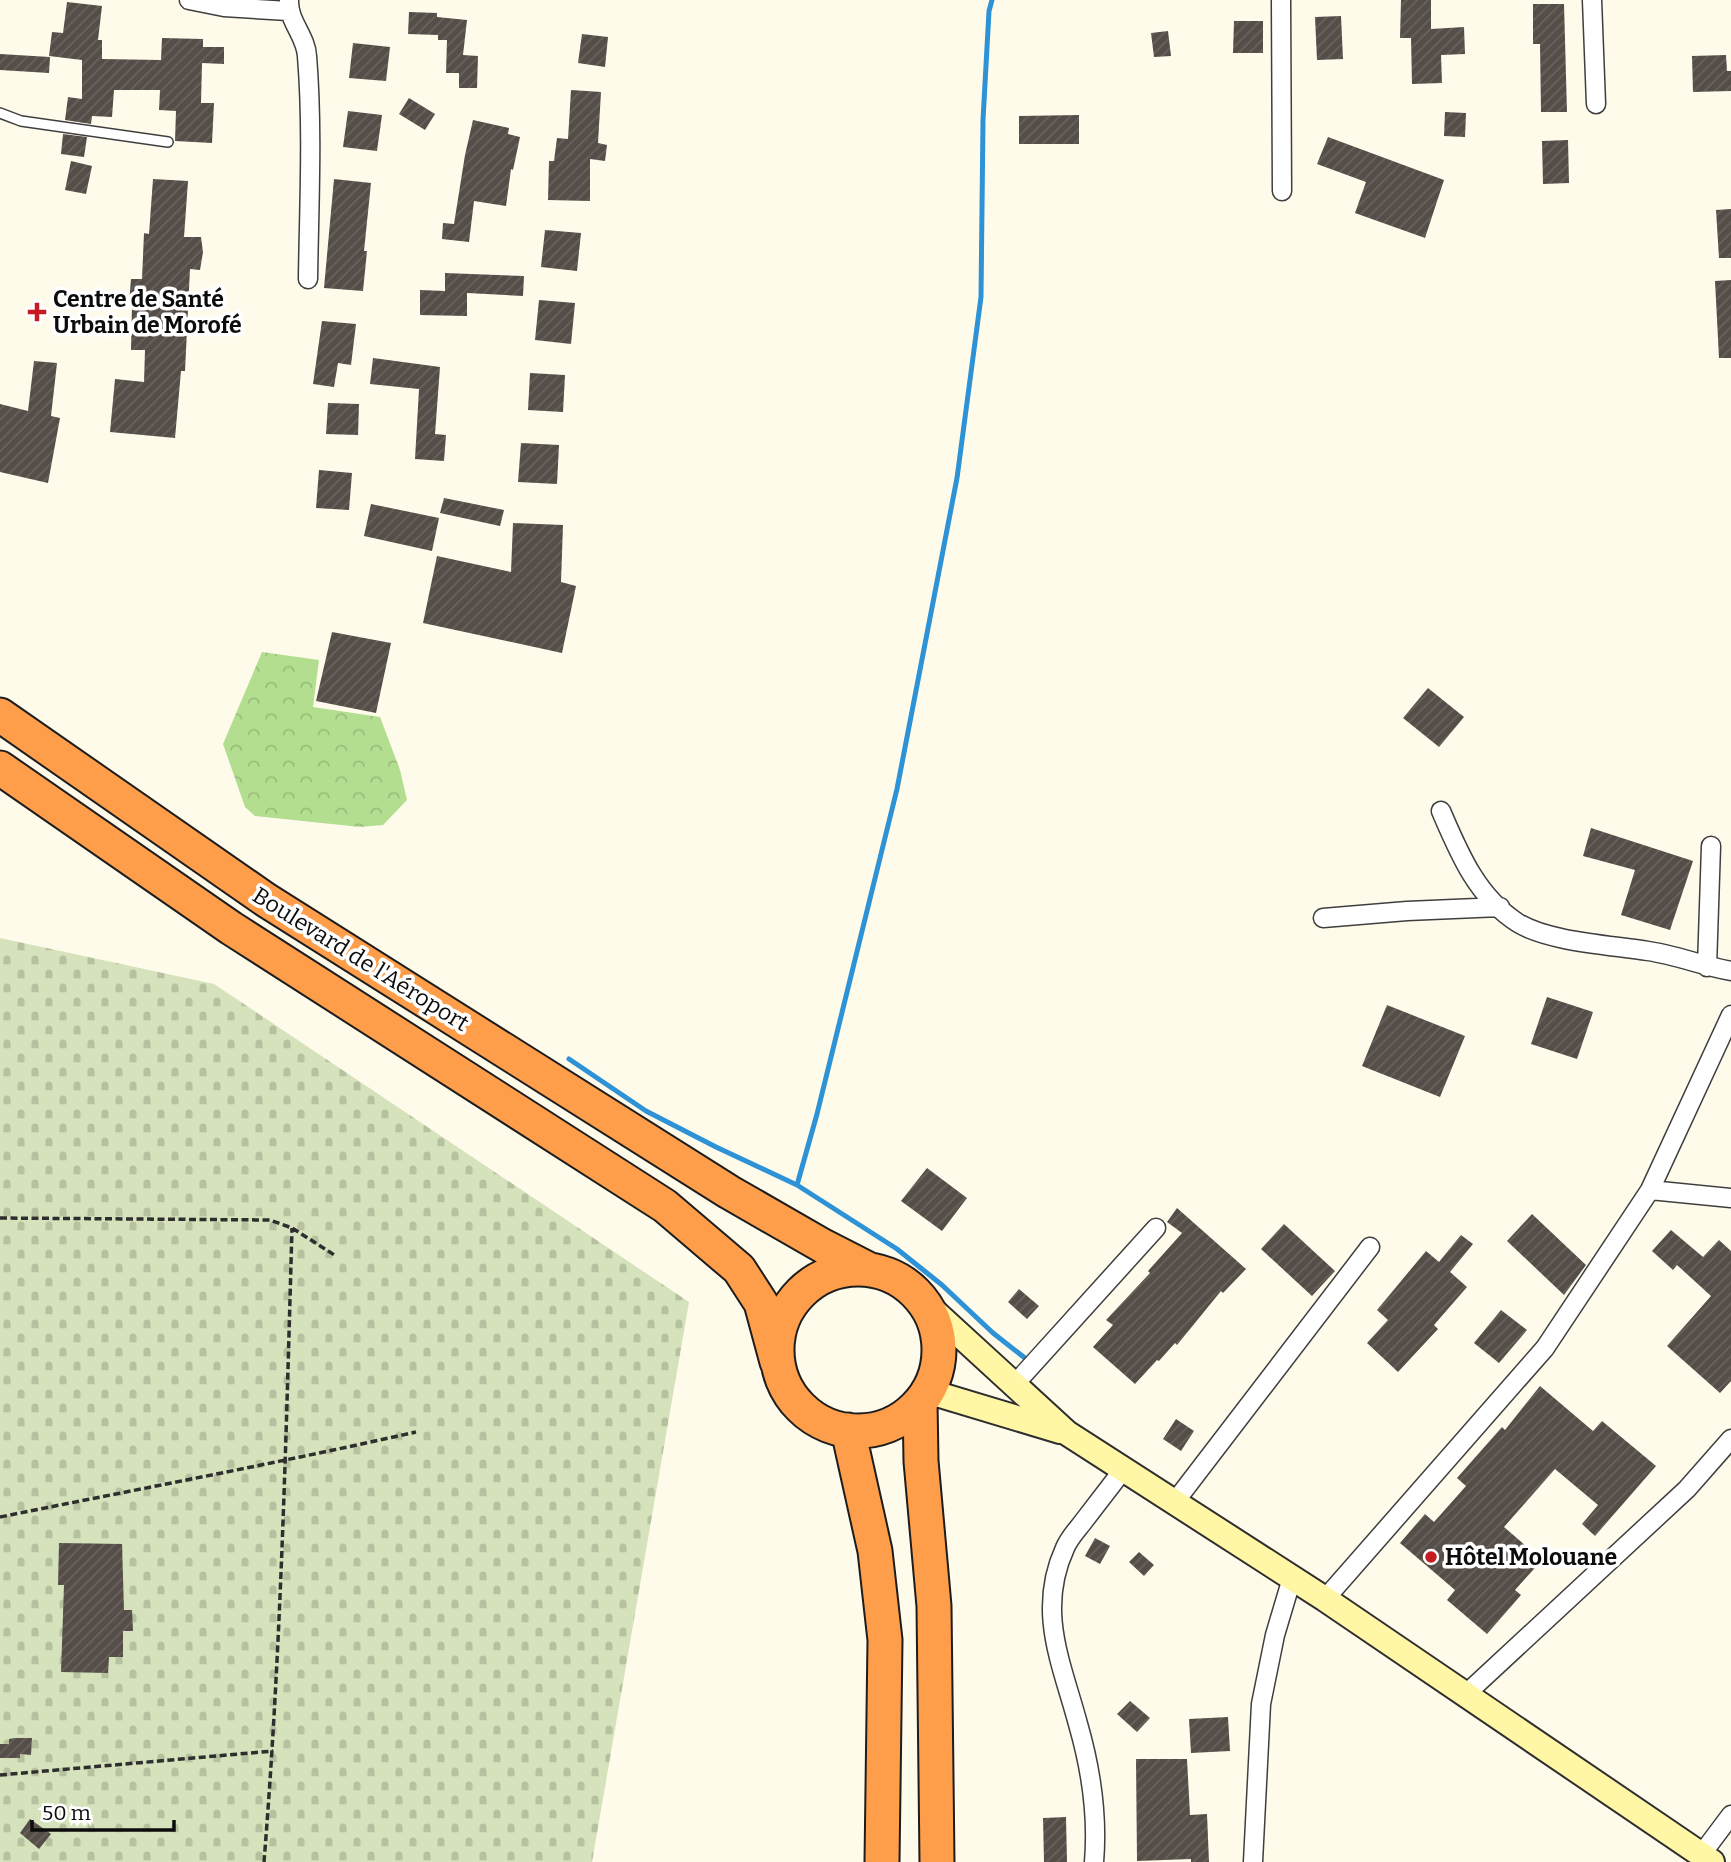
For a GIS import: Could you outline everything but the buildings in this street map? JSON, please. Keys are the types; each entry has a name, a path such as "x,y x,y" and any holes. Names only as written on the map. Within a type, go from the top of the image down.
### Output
{"highway":[{"name":"Boulevard de l'Aéroport","path":"0,715 266,900 729,1192 823,1247 868,1269"},
{"name":"Boulevard de l'Aéroport","path":"0,768 231,928 665,1206 739,1269 761,1303 777,1362"},
{"path":"868,1269 890,1275 908,1286 924,1302 936,1326 939,1353 934,1379 923,1397 900,1419 875,1429 848,1430 823,1423 801,1408 785,1387 777,1362 777,1337 785,1313 799,1293 819,1278 843,1270 868,1269"},
{"path":"923,1397 921,1461 934,1606 937,1862"},
{"path":"848,1430 876,1551 885,1640 882,1862"}],"street":[{"path":"189,0 224,7 289,5 307,51 310,125 308,279"},
{"path":"1281,0 1282,191"},
{"path":"1592,0 1596,104"},
{"path":"1441,811 1460,855 1483,893 1519,923 1556,937 1661,953 1707,967 1731,971"},
{"path":"1707,967 1711,846"},
{"path":"1323,918 1500,907"},
{"path":"1325,1600 1545,1348 1650,1190 1731,1015"},
{"path":"1650,1190 1731,1198"},
{"path":"1014,1384 1156,1228"},
{"path":"1174,1503 1370,1247"},
{"path":"924,1302 1067,1433 1292,1578 1707,1858 1731,1815"},
{"path":"923,1397 1067,1433"},
{"path":"1466,1695 1687,1489 1731,1439"},
{"path":"1094,1862 1097,1829 1090,1771 1055,1648 1051,1613 1056,1568 1066,1545 1122,1470"},
{"path":"1253,1862 1261,1704 1275,1634 1292,1578"}],"lane":[{"path":"0,113 21,121 168,142"}],"path":[{"path":"0,1218 270,1220 292,1228 336,1256"},
{"path":"264,1862 273,1751 286,1461 292,1228"},
{"path":"0,1517 227,1470 286,1461 416,1432"},
{"path":"0,1775 273,1751"}],"green space":[{"path":"262,652 319,660 313,707 380,717 400,770 407,800 383,825 360,827 255,816 245,807 223,744"},
{"path":"0,938 214,984 689,1302 592,1862 0,1862"}],"waterway":[{"path":"797,1185 897,789 957,478 981,297 983,120 989,11 992,0"},
{"path":"569,1059 646,1111 797,1185 897,1249 1030,1362"}],"place":[{"name":"Centre de Santé Urbain de Morofé","path":"37,312"},
{"name":"Hôtel Molouane","path":"1431,1557"}]}
